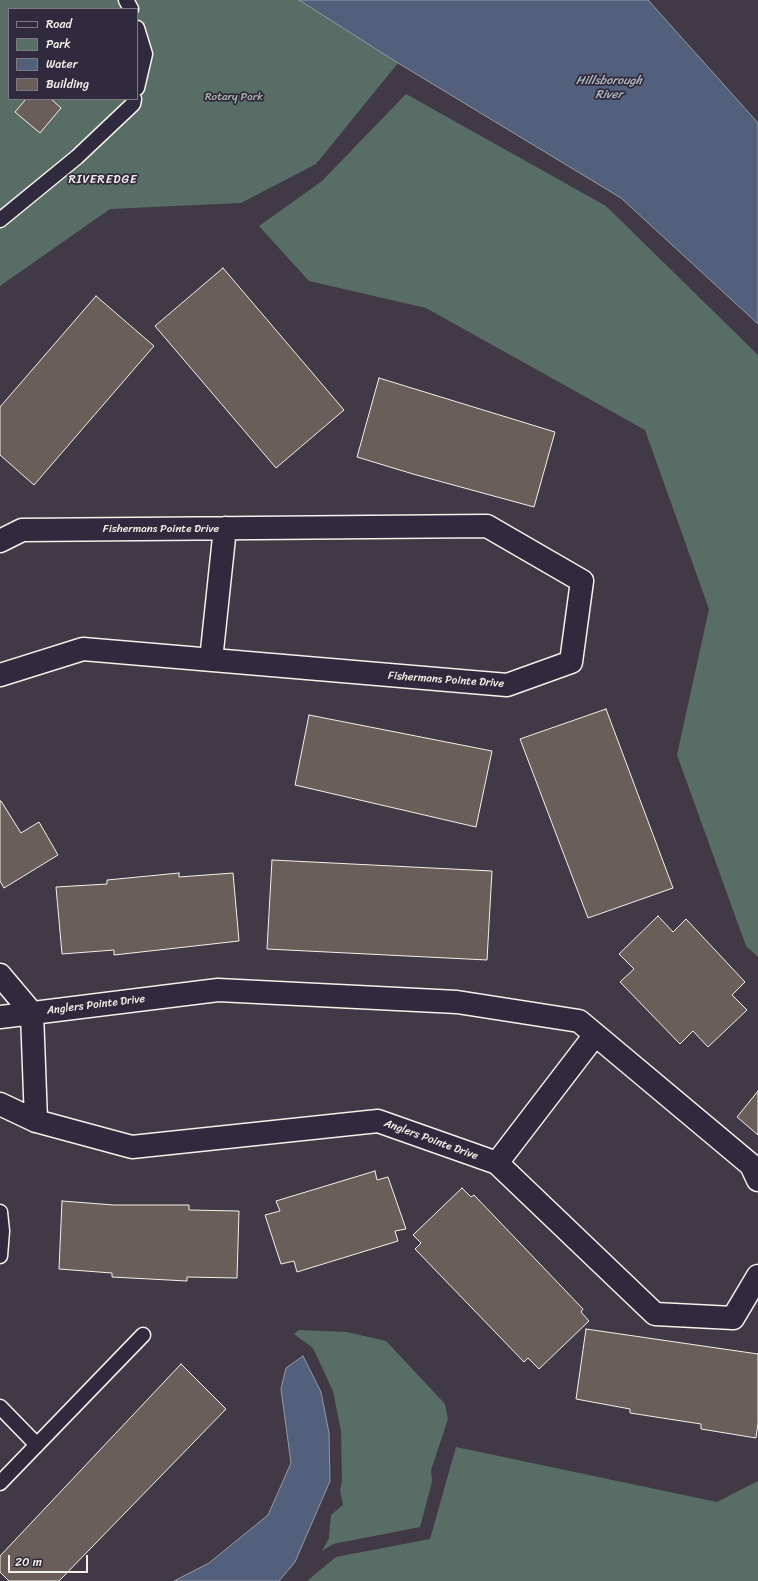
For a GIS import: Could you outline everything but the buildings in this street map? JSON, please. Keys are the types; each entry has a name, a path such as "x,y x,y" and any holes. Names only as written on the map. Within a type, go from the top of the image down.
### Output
{"street":[{"name":"Fishermans Pointe Drive","path":"0,541 22,530 487,526 582,581 571,662 506,685 83,649 0,675"},
{"path":"211,660 225,528"},
{"path":"0,975 32,1013"},
{"name":"Anglers Pointe Drive","path":"758,1180 751,1165 579,1021 457,1002 218,990 32,1013 36,1121 132,1147 378,1121 497,1163 655,1314 733,1318 758,1276"},
{"path":"0,1017 32,1013"},
{"path":"497,1163 595,1035"},
{"path":"0,1104 36,1121"}],"lane":[{"path":"138,31 145,54 138,84"},
{"path":"0,220 77,157 134,104 134,100"},
{"path":"0,1212 2,1231 0,1256"},
{"path":"0,1483 144,1335"},
{"path":"0,1407 37,1445"}],"green space":[{"name":"Rotary Park","path":"0,0 299,0 398,63 316,164 241,203 110,209 0,286"},
{"path":"406,94 606,206 758,355 758,957 746,946 677,755 709,609 645,430 426,308 309,281 259,226 322,181"},
{"path":"299,1330 347,1332 386,1341 445,1404 448,1419 431,1470 432,1482 420,1527 333,1544 322,1551 329,1538 331,1515 343,1505 340,1490 342,1482 341,1431 333,1391 313,1348 294,1334"},
{"path":"456,1447 717,1502 758,1481 758,1581 307,1581 336,1557 430,1539"}],"water":[{"name":"Hillsborough River","path":"299,0 648,0 758,123 758,324 621,198 398,63"},
{"path":"303,1356 321,1392 329,1433 330,1481 295,1562 279,1581 174,1581 209,1563 268,1515 291,1463 281,1389 286,1368"}],"district":[{"name":"RIVEREDGE","path":"103,180"}]}
